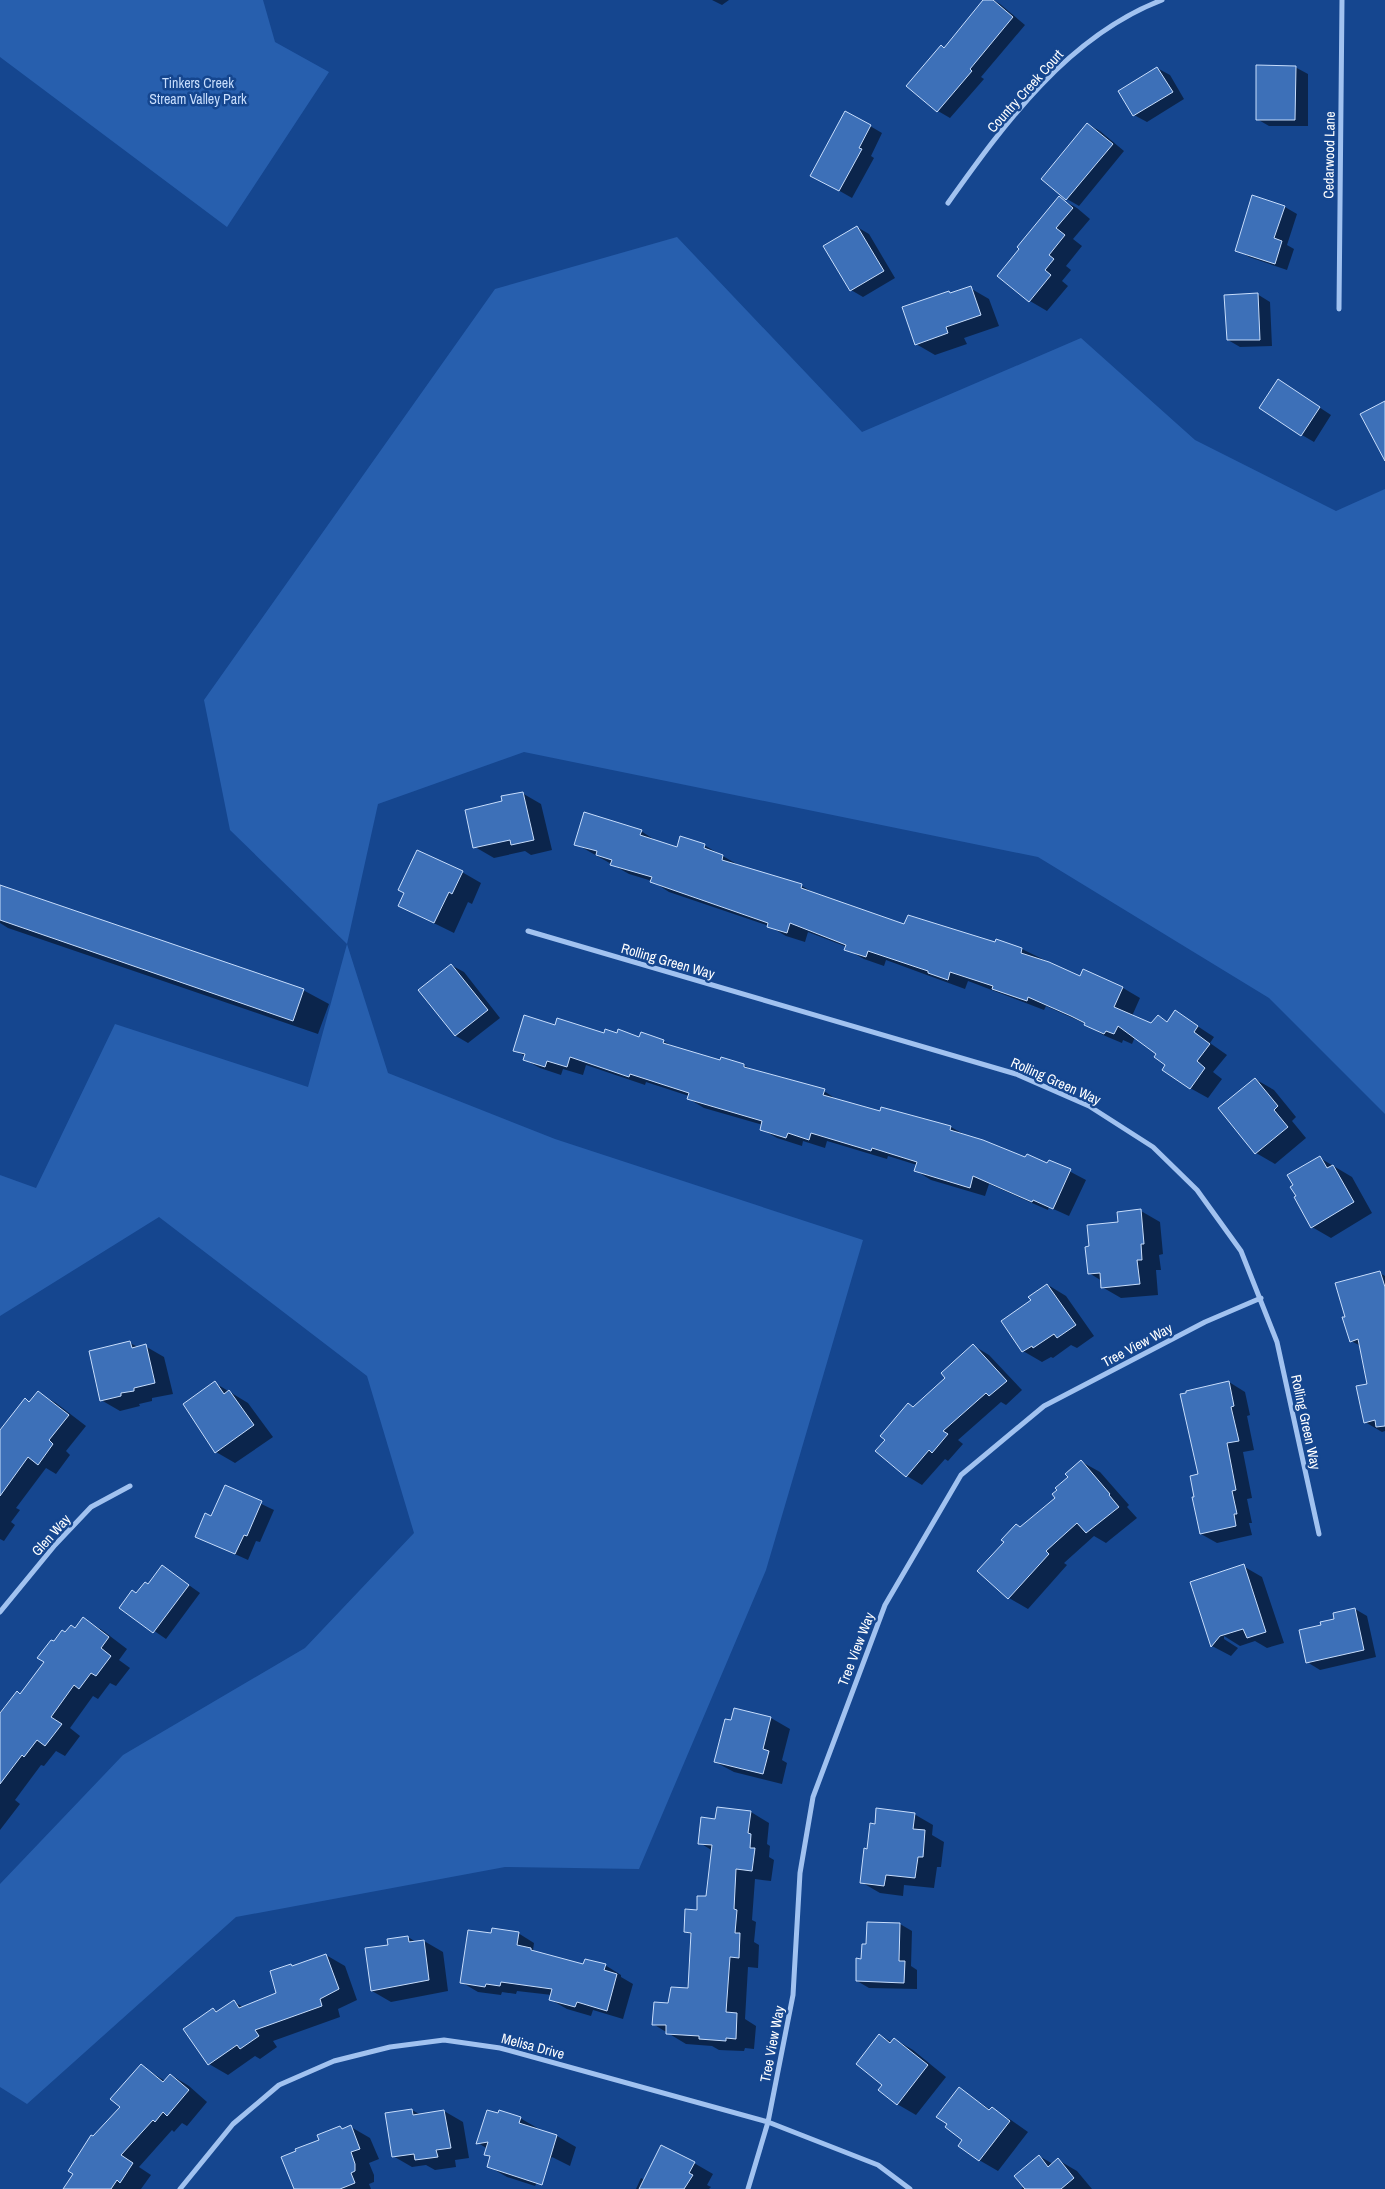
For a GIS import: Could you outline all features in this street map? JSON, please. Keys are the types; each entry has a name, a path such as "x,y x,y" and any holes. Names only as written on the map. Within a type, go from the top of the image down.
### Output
{"street":[{"name":"Country Creek Court","path":"948,203 1012,118 1069,58 1101,32 1136,10 1162,0"},
{"name":"Cedarwood Lane","path":"1339,310 1342,0"},
{"name":"Rolling Green Way","path":"528,931 1016,1074 1089,1106 1153,1147 1197,1190 1241,1251 1277,1342 1320,1534"},
{"name":"Tree View Way","path":"748,2189 768,2122 794,1995 800,1873 813,1797 885,1605 961,1475 1044,1406 1205,1322 1261,1298"},
{"name":"Glen Way","path":"0,1612 55,1545 91,1507 130,1486"},
{"name":"Melisa Drive","path":"180,2189 232,2124 279,2085 334,2061 390,2047 444,2040 500,2048 768,2122 878,2166 910,2189"}],"green space":[{"name":"Tinkers Creek Stream Valley Park","path":"0,0 263,0 275,42 329,72 227,227 0,57"},
{"path":"677,237 862,432 1081,338 1195,440 1336,511 1385,489 1385,1114 1269,998 1038,857 524,752 378,804 347,944 230,830 204,700 495,289"},
{"path":"347,944 388,1073 555,1139 863,1240 766,1570 639,1869 505,1867 236,1917 27,2104 0,2087 0,1884 123,1755 305,1648 414,1533 367,1376 159,1217 0,1316 0,1175 36,1188 115,1024 308,1087"}],"building":[{"path":"983,0 993,0 1013,17 970,69 972,71 937,112 906,86 941,45 944,48"},
{"path":"1256,65 1296,66 1295,120 1256,120"},
{"path":"1157,67 1173,92 1133,116 1118,91"},
{"path":"845,111 871,125 859,148 862,149 839,191 810,176"},
{"path":"1087,123 1113,144 1066,200 1041,179"},
{"path":"1252,195 1285,206 1274,238 1282,241 1275,264 1235,251"},
{"path":"1059,196 1073,208 1056,228 1065,235 1049,255 1054,259 1045,270 1051,275 1029,302 997,276 1019,249 1017,247"},
{"path":"857,226 884,271 850,291 823,246"},
{"path":"971,286 981,315 946,327 948,333 915,345 902,307 949,291 950,293"},
{"path":"1258,293 1260,340 1227,340 1224,295"},
{"path":"1278,379 1320,407 1301,436 1259,408"},
{"path":"1385,401 1385,461 1360,414"},
{"path":"523,792 534,840 511,845 510,840 473,848 465,810 502,801 501,796"},
{"path":"584,812 642,830 640,835 677,847 680,836 705,844 704,848 723,855 722,860 802,884 801,888 904,924 908,915 995,942 996,939 1022,948 1021,953 1049,962 1080,976 1083,969 1123,987 1114,1007 1151,1023 1158,1015 1167,1022 1175,1010 1198,1026 1194,1032 1210,1044 1197,1061 1205,1068 1190,1089 1162,1070 1165,1065 1154,1057 1156,1054 1118,1026 1114,1034 1106,1031 1104,1034 1084,1025 1085,1023 1071,1016 1028,997 1027,1001 992,989 993,986 950,972 948,980 928,973 928,971 868,951 866,957 844,950 846,945 790,923 787,933 767,927 768,923 650,882 652,877 610,865 612,860 596,855 597,851 574,845"},
{"path":"417,850 463,871 452,894 449,892 434,923 398,906 404,893 398,890"},
{"path":"0,885 304,989 293,1021 0,920"},
{"path":"451,964 488,1010 455,1036 418,990"},
{"path":"524,1015 555,1025 557,1018 604,1033 605,1029 617,1033 618,1029 639,1037 641,1032 664,1040 663,1043 720,1060 721,1057 744,1064 744,1067 825,1089 823,1095 880,1111 881,1107 951,1126 950,1130 983,1140 1025,1157 1027,1154 1047,1163 1049,1160 1071,1169 1053,1209 1033,1200 1032,1202 973,1176 970,1188 914,1171 917,1162 872,1148 871,1151 811,1133 809,1140 788,1133 786,1138 760,1130 762,1121 687,1099 689,1093 630,1074 629,1077 570,1057 567,1067 547,1061 545,1067 523,1060 525,1054 513,1051"},
{"path":"1255,1078 1278,1106 1274,1110 1288,1127 1255,1154 1218,1108"},
{"path":"1320,1156 1327,1168 1333,1165 1354,1202 1311,1228 1294,1197 1296,1196 1290,1187 1293,1185 1287,1175"},
{"path":"1141,1209 1144,1244 1141,1244 1142,1260 1137,1260 1140,1284 1101,1288 1100,1273 1088,1274 1085,1247 1089,1246 1087,1225 1118,1222 1117,1212"},
{"path":"1380,1271 1385,1287 1385,1426 1376,1427 1375,1420 1364,1423 1356,1386 1367,1384 1358,1339 1350,1342 1342,1317 1345,1317 1335,1283"},
{"path":"1047,1284 1076,1325 1057,1338 1054,1334 1033,1348 1032,1346 1022,1352 1001,1321 1031,1300 1028,1297"},
{"path":"130,1341 132,1348 146,1344 155,1383 134,1388 134,1391 121,1393 121,1396 100,1401 89,1351"},
{"path":"973,1344 1007,1381 989,1396 986,1393 943,1431 948,1434 932,1453 929,1450 906,1477 875,1451 885,1440 880,1436 908,1403 913,1407 945,1378 941,1373"},
{"path":"215,1381 224,1394 229,1390 254,1425 215,1453 183,1404"},
{"path":"1229,1381 1234,1406 1231,1407 1239,1441 1227,1443 1236,1490 1232,1491 1237,1514 1234,1514 1236,1526 1200,1534 1192,1497 1194,1497 1190,1476 1198,1474 1180,1394"},
{"path":"38,1391 69,1415 49,1440 53,1444 38,1465 28,1457 0,1496 0,1430 25,1398 29,1402"},
{"path":"1081,1460 1119,1507 1086,1533 1077,1523 1046,1551 1049,1554 1008,1599 977,1571 1004,1542 1001,1540 1016,1524 1020,1527 1055,1498 1052,1494 1057,1490 1055,1488 1068,1477 1065,1474"},
{"path":"225,1485 262,1501 247,1536 244,1535 235,1554 195,1537 205,1513 211,1516"},
{"path":"1244,1564 1266,1632 1247,1638 1243,1629 1220,1636 1211,1647 1190,1582"},
{"path":"162,1565 189,1585 153,1633 119,1608 132,1590 136,1593 145,1582 148,1584"},
{"path":"1355,1608 1364,1650 1306,1663 1299,1630 1321,1625 1320,1622 1334,1619 1333,1613"},
{"path":"83,1617 109,1637 101,1648 111,1656 96,1676 91,1673 79,1689 74,1685 51,1717 62,1724 45,1746 37,1740 24,1757 22,1755 0,1784 0,1713 17,1691 20,1694 44,1662 37,1658 51,1640 54,1641 62,1630 65,1632 71,1625 75,1628"},
{"path":"734,1708 771,1717 763,1749 769,1751 763,1774 714,1762 725,1719 731,1720"},
{"path":"717,1807 751,1811 748,1833 751,1834 750,1848 755,1848 752,1871 736,1869 734,1909 737,1910 735,1933 740,1933 739,1958 730,1957 726,2012 737,2013 736,2039 726,2038 726,2041 699,2039 699,2036 666,2034 666,2025 652,2025 654,2002 668,2003 671,1987 688,1988 691,1933 684,1932 685,1909 697,1910 697,1896 706,1896 712,1845 698,1844 701,1817 715,1819"},
{"path":"876,1808 915,1813 913,1829 925,1830 923,1857 918,1857 915,1878 886,1875 884,1886 860,1883 864,1848 867,1849 870,1823 875,1824"},
{"path":"867,1922 900,1923 899,1961 905,1961 904,1983 856,1981 856,1958 861,1959 862,1944 866,1944"},
{"path":"492,1928 519,1932 517,1945 531,1948 531,1950 583,1964 585,1959 606,1964 604,1970 617,1974 607,2011 577,2002 575,2007 549,2000 552,1989 501,1982 500,1986 486,1984 485,1987 460,1983 468,1930 491,1933"},
{"path":"408,1936 409,1942 424,1940 429,1980 371,1991 365,1948 388,1945 387,1939"},
{"path":"326,1954 339,1989 320,1999 322,2006 255,2030 259,2036 240,2049 237,2045 208,2065 183,2029 213,2008 216,2012 234,2000 239,2008 276,1993 270,1971 291,1964 292,1966"},
{"path":"879,2034 890,2043 894,2038 928,2065 897,2105 878,2090 882,2085 856,2064"},
{"path":"141,2064 163,2082 170,2074 189,2090 167,2116 163,2112 155,2122 153,2120 121,2155 133,2163 120,2183 117,2180 111,2189 63,2189 73,2174 68,2171 91,2135 93,2136 120,2107 110,2099"},
{"path":"959,2087 989,2110 992,2107 1010,2121 979,2161 958,2146 962,2140 945,2127 947,2124 936,2117"},
{"path":"412,2109 413,2115 444,2110 451,2148 436,2150 438,2157 415,2160 414,2154 392,2157 385,2113"},
{"path":"487,2110 498,2113 499,2110 521,2117 519,2123 557,2135 542,2185 487,2167 490,2156 484,2155 488,2142 476,2144"},
{"path":"351,2125 360,2149 351,2152 355,2171 351,2173 355,2183 340,2189 294,2189 281,2157 296,2151 295,2149 319,2140 317,2135 340,2126 342,2129"},
{"path":"661,2145 695,2162 689,2173 693,2175 684,2189 639,2189"},
{"path":"1039,2155 1048,2167 1058,2158 1074,2178 1061,2189 1025,2189 1014,2176"}]}
